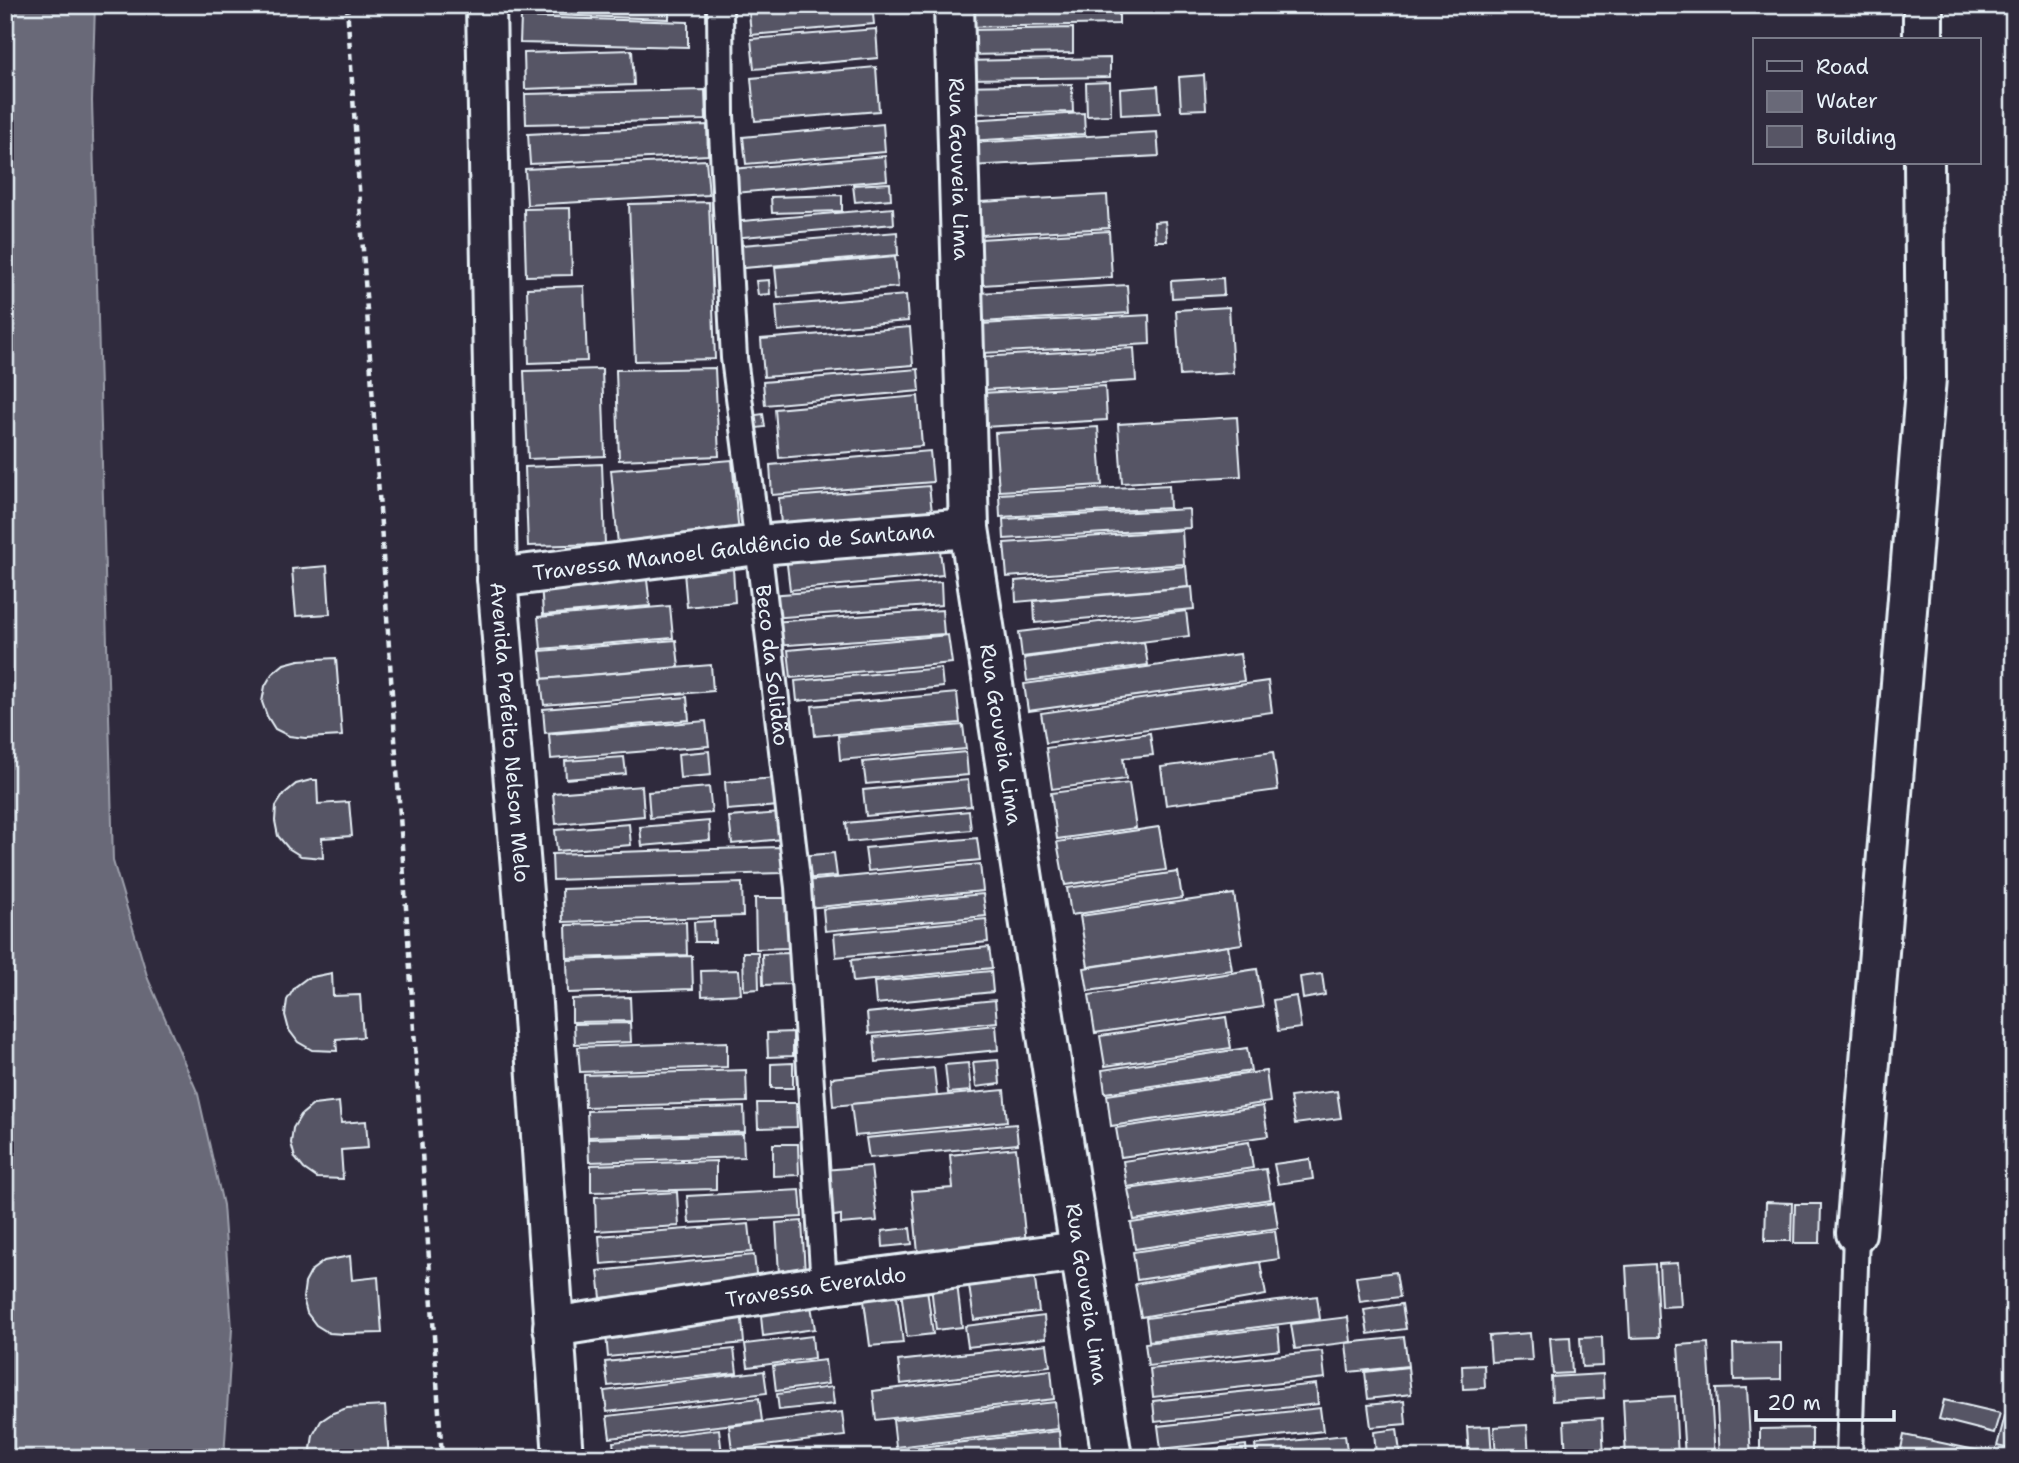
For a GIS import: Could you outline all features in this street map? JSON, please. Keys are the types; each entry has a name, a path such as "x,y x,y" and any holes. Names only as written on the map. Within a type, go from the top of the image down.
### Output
{"street":[{"name":"Avenida Prefeito Nelson Melo","path":"486,5 497,578 532,1002 564,1458"},
{"name":"Rua Gouveia Lima","path":"954,5 969,528 1112,1458"},
{"path":"1923,5 1923,38"},
{"path":"1856,1233 1926,378 1924,164"},
{"name":"Travessa Manoel Galdêncio de Santana","path":"497,578 758,545 969,528"},
{"name":"Travessa Everaldo","path":"553,1327 824,1285 1079,1251"}],"lane":[{"name":"Beco da Solidão","path":"720,5 721,115 734,358 798,887 824,1285"},
{"path":"1849,1458 1856,1233"}],"path":[{"path":"348,5 442,1458"}],"water":[{"path":"5,5 95,5 92,101 113,861 148,979 198,1094 223,1205 232,1329 224,1458 5,1458"}],"building":[{"path":"519,5 669,5 669,19 519,14"},
{"path":"826,5 872,5 874,24 751,35 749,12"},
{"path":"963,5 1119,5 1119,24 963,27"},
{"path":"521,17 688,22 688,47 520,43"},
{"path":"1073,28 1073,53 967,55 967,30"},
{"path":"876,29 878,58 754,69 751,39"},
{"path":"632,50 634,85 525,89 524,53"},
{"path":"1110,58 1110,77 964,79 963,61"},
{"path":"876,67 879,111 755,121 751,78"},
{"path":"1204,75 1206,109 1181,110 1179,77"},
{"path":"1110,82 1111,115 1087,116 1086,83"},
{"path":"1072,84 1073,112 961,114 960,86"},
{"path":"1158,86 1160,113 1121,115 1120,89"},
{"path":"705,90 706,120 526,124 525,94"},
{"path":"1084,113 1085,134 968,141 967,120"},
{"path":"883,124 885,152 746,164 743,137"},
{"path":"707,125 708,155 530,164 528,134"},
{"path":"1157,132 1159,156 971,166 970,143"},
{"path":"885,156 887,180 735,193 732,169"},
{"path":"706,160 709,195 527,205 525,169"},
{"path":"890,183 891,199 855,202 853,185"},
{"path":"842,195 842,211 772,213 771,197"},
{"path":"1107,195 1109,228 982,235 980,202"},
{"path":"709,202 715,359 635,361 629,204"},
{"path":"570,208 572,275 526,276 524,209"},
{"path":"893,208 894,224 732,238 731,222"},
{"path":"1165,221 1167,241 1155,241 1154,222"},
{"path":"1109,231 1112,277 983,285 980,239"},
{"path":"897,232 898,255 732,269 730,246"},
{"path":"895,257 898,287 778,298 775,267"},
{"path":"1223,278 1224,295 1172,298 1171,281"},
{"path":"769,280 770,294 758,295 756,281"},
{"path":"1127,285 1129,313 982,322 979,293"},
{"path":"584,286 587,361 529,363 527,288"},
{"path":"906,295 908,321 778,331 776,306"},
{"path":"1229,307 1233,373 1180,376 1176,310"},
{"path":"1149,315 1150,344 983,353 981,324"},
{"path":"910,327 913,365 764,377 761,339"},
{"path":"1134,348 1136,381 982,390 980,357"},
{"path":"715,368 719,456 619,460 616,370"},
{"path":"602,369 605,456 528,459 524,371"},
{"path":"918,369 920,391 765,405 763,382"},
{"path":"1105,386 1107,420 984,427 982,393"},
{"path":"918,396 922,446 779,458 775,409"},
{"path":"763,414 765,427 749,429 748,416"},
{"path":"1237,417 1241,476 1122,483 1118,424"},
{"path":"1098,427 1102,485 999,491 995,433"},
{"path":"930,451 933,482 772,495 770,465"},
{"path":"732,460 739,534 618,544 611,470"},
{"path":"602,464 605,544 528,546 525,467"},
{"path":"1169,485 1170,508 1000,517 999,494"},
{"path":"929,486 932,512 781,525 779,498"},
{"path":"1189,509 1190,528 1004,539 1003,519"},
{"path":"1182,530 1184,564 1007,577 1004,543"},
{"path":"939,542 943,575 790,590 786,556"},
{"path":"327,566 330,614 296,616 292,569"},
{"path":"1186,566 1188,587 1016,602 1015,581"},
{"path":"733,568 735,602 687,607 684,572"},
{"path":"646,571 650,606 543,615 541,580"},
{"path":"941,582 942,605 771,618 769,595"},
{"path":"1192,587 1194,609 1035,623 1034,601"},
{"path":"670,606 673,638 541,649 538,617"},
{"path":"942,610 944,634 774,646 772,622"},
{"path":"1186,611 1189,636 1022,657 1019,632"},
{"path":"948,635 952,663 791,678 788,650"},
{"path":"676,640 679,667 543,679 540,651"},
{"path":"1144,642 1148,665 1027,681 1024,658"},
{"path":"1240,654 1244,681 1028,711 1024,684"},
{"path":"336,658 342,736 305,738 289,736 275,729 262,702 265,686 272,674 284,664 299,660"},
{"path":"711,665 713,691 544,705 541,679"},
{"path":"941,668 943,687 797,701 795,681"},
{"path":"1268,681 1272,712 1046,743 1041,713"},
{"path":"957,693 960,723 815,736 812,706"},
{"path":"687,697 689,720 545,733 543,709"},
{"path":"706,721 709,746 551,759 549,734"},
{"path":"963,725 966,749 840,760 838,736"},
{"path":"1150,733 1153,755 1123,758 1126,779 1052,789 1046,748"},
{"path":"709,751 711,775 680,778 678,754"},
{"path":"966,752 968,775 866,784 863,762"},
{"path":"1273,752 1278,790 1166,805 1161,767"},
{"path":"624,757 626,774 566,779 565,761"},
{"path":"776,778 778,806 727,810 725,782"},
{"path":"317,780 318,804 349,802 352,836 322,838 323,858 301,856 288,848 278,836 275,821 276,806 284,794 296,784"},
{"path":"968,780 971,806 866,816 863,790"},
{"path":"1129,783 1136,828 1057,839 1051,793"},
{"path":"642,786 644,816 556,824 553,793"},
{"path":"709,787 712,813 650,818 648,792"},
{"path":"969,811 971,830 848,842 846,823"},
{"path":"781,813 783,839 732,844 729,817"},
{"path":"709,821 710,840 642,846 640,827"},
{"path":"629,824 631,845 557,851 555,830"},
{"path":"1159,827 1166,870 1065,885 1057,842"},
{"path":"977,838 980,860 868,871 865,848"},
{"path":"781,847 782,873 553,880 552,854"},
{"path":"834,853 837,876 802,879 800,856"},
{"path":"980,864 983,891 808,908 805,881"},
{"path":"1178,872 1182,898 1071,915 1067,888"},
{"path":"742,883 743,916 563,922 562,889"},
{"path":"983,894 986,916 825,931 823,909"},
{"path":"1234,894 1242,944 1088,967 1080,916"},
{"path":"755,898 788,898 789,948 756,949"},
{"path":"986,919 988,942 836,957 834,934"},
{"path":"714,921 715,942 695,942 694,922"},
{"path":"686,922 687,955 567,958 566,925"},
{"path":"1228,946 1232,970 1088,991 1084,968"},
{"path":"989,947 992,968 853,982 851,960"},
{"path":"743,952 758,952 759,989 744,990"},
{"path":"790,953 791,984 763,985 762,954"},
{"path":"692,956 693,989 568,993 567,960"},
{"path":"1257,969 1263,1007 1095,1033 1089,995"},
{"path":"739,970 741,994 702,996 701,971"},
{"path":"991,971 993,992 876,1004 874,982"},
{"path":"332,973 333,996 360,995 363,1037 336,1039 337,1051 312,1050 298,1042 289,1030 285,1015 287,1000 295,987 307,978"},
{"path":"1322,974 1325,995 1303,999 1300,977"},
{"path":"1296,996 1301,1028 1278,1031 1273,1000"},
{"path":"630,997 631,1021 572,1022 572,999"},
{"path":"995,1000 997,1022 869,1034 867,1013"},
{"path":"1226,1017 1231,1048 1105,1066 1100,1036"},
{"path":"630,1023 631,1042 575,1044 574,1024"},
{"path":"996,1025 998,1050 876,1062 874,1037"},
{"path":"793,1032 793,1056 768,1057 767,1033"},
{"path":"727,1042 727,1067 580,1072 578,1047"},
{"path":"1247,1048 1251,1071 1105,1093 1102,1070"},
{"path":"998,1060 1000,1084 976,1087 973,1062"},
{"path":"793,1063 793,1088 771,1088 771,1064"},
{"path":"968,1063 971,1091 948,1093 945,1065"},
{"path":"934,1068 937,1096 833,1106 831,1078"},
{"path":"746,1070 747,1102 585,1107 584,1075"},
{"path":"1266,1071 1270,1102 1111,1126 1107,1095"},
{"path":"1004,1090 1007,1121 855,1136 851,1104"},
{"path":"1337,1091 1341,1118 1295,1124 1290,1097"},
{"path":"339,1102 341,1123 366,1121 368,1148 341,1150 343,1179 317,1178 295,1158 291,1143 293,1128 301,1115 313,1105"},
{"path":"757,1103 796,1103 797,1127 758,1128"},
{"path":"1263,1106 1268,1136 1121,1157 1116,1128"},
{"path":"744,1107 745,1132 588,1137 587,1111"},
{"path":"1016,1124 1018,1144 869,1158 866,1138"},
{"path":"743,1134 744,1157 589,1162 588,1139"},
{"path":"1249,1142 1253,1168 1127,1187 1123,1161"},
{"path":"773,1144 798,1144 799,1175 773,1176"},
{"path":"1016,1148 1026,1243 918,1253 912,1191 953,1188 950,1155"},
{"path":"1310,1159 1313,1179 1278,1184 1274,1164"},
{"path":"716,1161 716,1189 591,1192 591,1165"},
{"path":"871,1166 877,1221 841,1224 841,1215 828,1217 824,1170"},
{"path":"1266,1169 1271,1199 1134,1220 1128,1189"},
{"path":"800,1190 802,1217 689,1223 687,1196"},
{"path":"677,1192 679,1226 596,1231 595,1197"},
{"path":"1274,1201 1278,1228 1135,1249 1131,1223"},
{"path":"1766,1202 1792,1203 1791,1241 1765,1241"},
{"path":"1795,1204 1821,1204 1820,1243 1794,1243"},
{"path":"802,1221 805,1273 779,1274 776,1223"},
{"path":"749,1224 752,1252 601,1264 599,1236"},
{"path":"910,1228 912,1244 883,1247 882,1231"},
{"path":"1275,1231 1279,1259 1137,1280 1133,1252"},
{"path":"754,1255 757,1282 601,1298 598,1271"},
{"path":"350,1256 352,1280 378,1277 382,1333 329,1333 316,1325 307,1313 303,1298 305,1283 312,1270 324,1261"},
{"path":"1260,1262 1266,1295 1141,1317 1135,1284"},
{"path":"1678,1263 1681,1306 1661,1307 1659,1264"},
{"path":"1655,1264 1659,1337 1630,1338 1626,1266"},
{"path":"1034,1272 1039,1312 974,1320 968,1279"},
{"path":"1396,1272 1400,1297 1360,1302 1356,1277"},
{"path":"957,1283 962,1327 936,1330 931,1286"},
{"path":"896,1289 903,1343 870,1346 863,1293"},
{"path":"927,1289 933,1334 907,1337 901,1291"},
{"path":"1317,1296 1320,1319 1149,1341 1146,1318"},
{"path":"810,1300 815,1329 763,1336 760,1306"},
{"path":"1402,1304 1406,1329 1368,1334 1364,1310"},
{"path":"741,1309 744,1343 608,1357 605,1323"},
{"path":"1044,1316 1046,1338 968,1347 965,1326"},
{"path":"1348,1317 1351,1342 1295,1349 1291,1324"},
{"path":"1278,1327 1280,1350 1148,1366 1145,1343"},
{"path":"1530,1333 1532,1360 1491,1362 1489,1336"},
{"path":"812,1336 814,1358 748,1367 745,1344"},
{"path":"1404,1337 1408,1366 1349,1372 1346,1343"},
{"path":"1570,1337 1572,1373 1553,1374 1550,1338"},
{"path":"1602,1337 1603,1366 1582,1367 1580,1338"},
{"path":"1708,1343 1715,1458 1685,1458 1678,1345"},
{"path":"1781,1343 1781,1379 1734,1380 1733,1344"},
{"path":"1047,1344 1050,1366 901,1384 898,1361"},
{"path":"734,1349 737,1373 608,1386 605,1362"},
{"path":"1322,1351 1325,1378 1153,1397 1150,1369"},
{"path":"825,1360 828,1384 776,1391 773,1366"},
{"path":"1484,1365 1485,1388 1463,1389 1462,1366"},
{"path":"1408,1367 1411,1394 1368,1399 1365,1372"},
{"path":"1051,1370 1054,1399 876,1420 873,1391"},
{"path":"764,1371 767,1393 607,1412 604,1391"},
{"path":"1603,1374 1604,1398 1552,1401 1551,1377"},
{"path":"1316,1384 1318,1404 1155,1422 1153,1401"},
{"path":"832,1387 834,1404 779,1410 777,1394"},
{"path":"1747,1388 1751,1458 1720,1458 1716,1389"},
{"path":"1675,1396 1678,1458 1626,1458 1623,1399"},
{"path":"759,1398 762,1421 610,1438 607,1416"},
{"path":"1944,1400 2000,1413 1994,1433 1939,1419"},
{"path":"1404,1401 1406,1424 1371,1427 1368,1405"},
{"path":"1055,1402 1058,1429 896,1447 893,1420"},
{"path":"385,1406 389,1458 313,1458 313,1435 321,1421 347,1408"},
{"path":"1320,1408 1323,1431 1161,1449 1158,1426"},
{"path":"842,1412 845,1436 732,1450 729,1426"},
{"path":"2005,1416 2014,1418 2014,1450 1997,1446"},
{"path":"1602,1418 1604,1458 1566,1458 1564,1421"},
{"path":"1527,1425 1529,1458 1496,1458 1494,1427"},
{"path":"1490,1426 1492,1458 1469,1458 1467,1427"},
{"path":"1812,1428 1812,1458 1760,1458 1760,1429"},
{"path":"719,1429 722,1454 689,1458 615,1458 613,1442"},
{"path":"1397,1429 1400,1452 1376,1454 1374,1432"},
{"path":"1059,1431 1061,1455 1041,1458 896,1458 895,1450"},
{"path":"1345,1435 1348,1458 1257,1458 1255,1445"},
{"path":"1904,1435 1985,1452 1984,1458 1899,1458"},
{"path":"1246,1445 1247,1458 1161,1458 1160,1455"}]}
